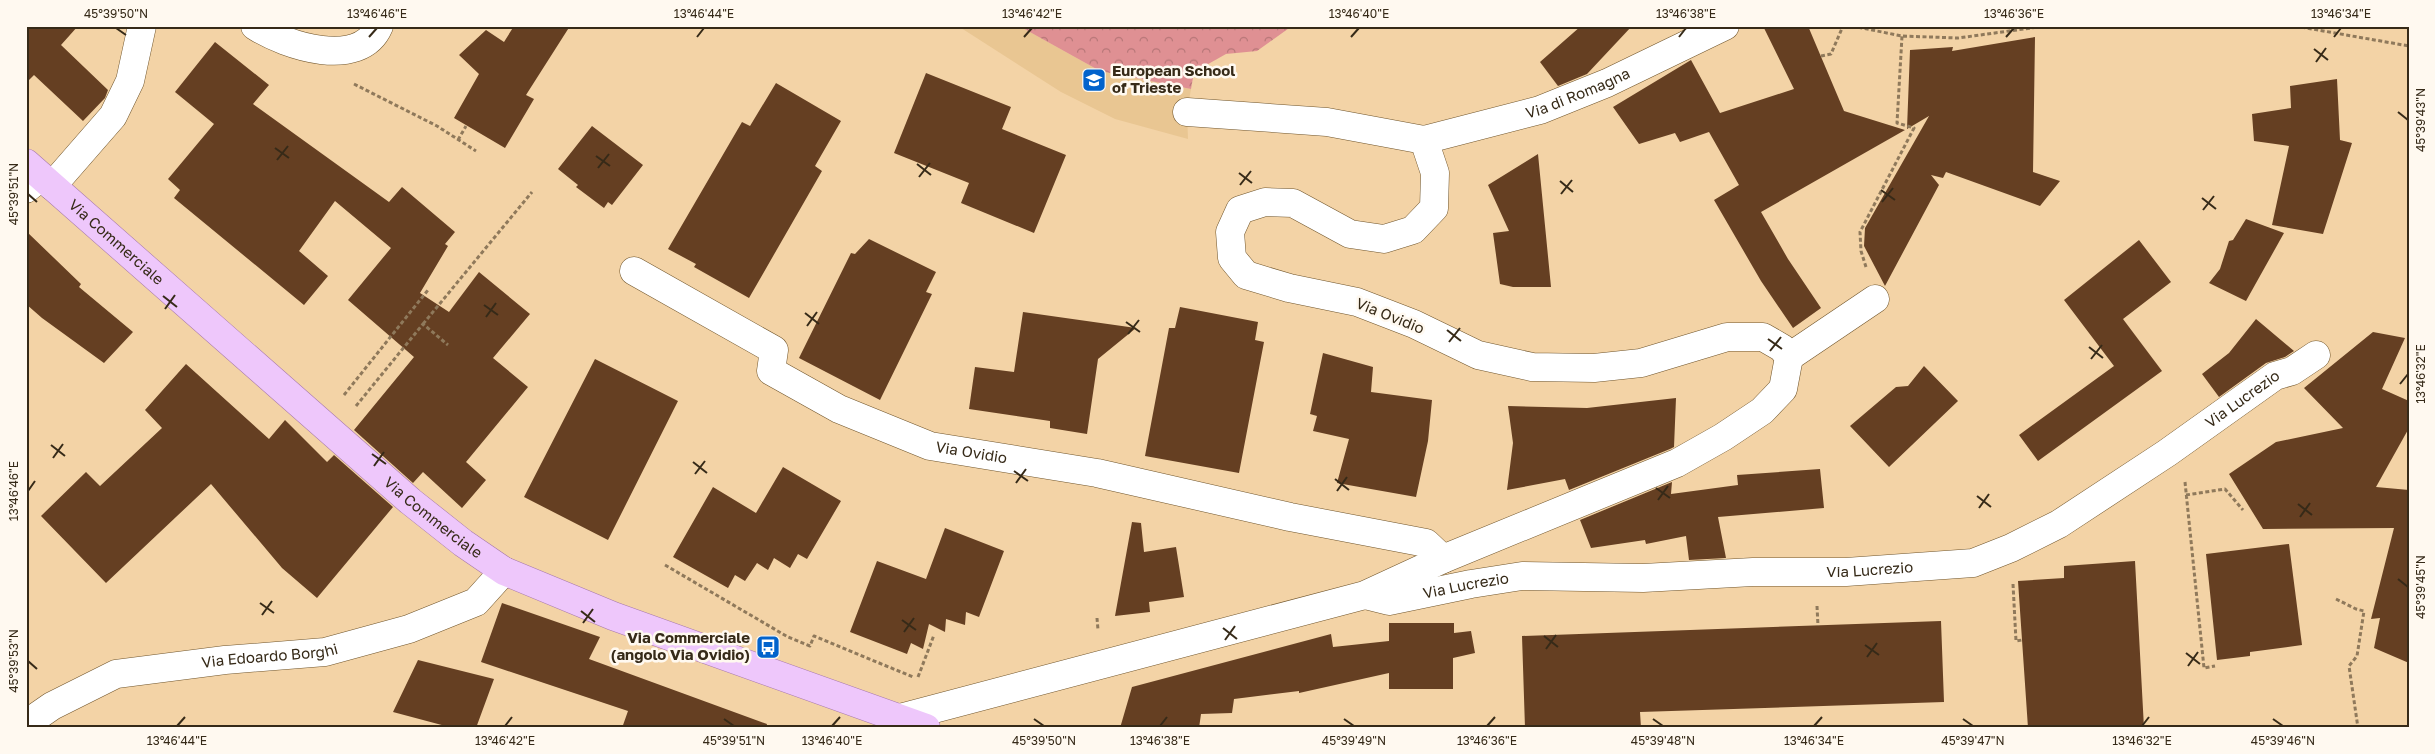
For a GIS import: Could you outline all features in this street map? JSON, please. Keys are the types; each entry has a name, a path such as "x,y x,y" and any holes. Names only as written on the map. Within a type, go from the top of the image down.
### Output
{"main road":[{"name":"Via Commerciale","path":"36,179 410,501 463,543 504,571 613,616 926,728"}],"street":[{"path":"36,179 113,116 130,81 142,26"},
{"path":"255,26 278,38 334,52 351,51 367,44 379,26"},
{"name":"Via di Romagna","path":"1424,140 1540,110 1608,83 1725,26"},
{"path":"1186,112 1327,122 1424,140"},
{"name":"Via Ovidio","path":"1424,140 1435,173 1434,208 1414,230 1384,238 1350,234 1293,203 1265,202 1240,210 1230,232 1232,258 1246,275 1289,288 1358,302 1414,324 1478,355 1532,366 1594,368 1642,363 1727,337 1763,336 1782,348 1789,357"},
{"name":"Via Ovidio","path":"634,271 774,350 771,370 839,409 930,446 1098,473 1290,517 1426,543 1443,559"},
{"path":"896,718 1365,595 1443,559 1677,463 1723,437 1762,411 1783,389 1789,357 1875,299"},
{"name":"Via Lucrezio","path":"1365,595 1389,601 1471,584 1522,576 1643,578 1753,572 1846,572 1973,563 2012,548 2059,524 2167,453 2275,376 2292,371 2316,355"},
{"name":"Via Edoardo Borghi","path":"26,724 52,706 116,674 225,660 325,652 409,629 476,602 504,571"}],"path":[{"path":"1821,56 1831,54 1843,26"},
{"path":"1852,26 1902,36 1958,38 2046,26"},
{"path":"2295,26 2409,46"},
{"path":"1875,299 1861,251 1860,232 1914,128 1897,123 1902,36"},
{"path":"349,81 437,126 476,151"},
{"path":"458,140 466,126"},
{"path":"327,428 423,324 532,192"},
{"path":"327,428 428,290"},
{"path":"423,324 448,345"},
{"path":"2184,474 2204,668 2215,666"},
{"path":"2186,495 2225,490 2243,510"},
{"path":"2012,548 2016,641 2022,640"},
{"path":"665,565 788,637 810,646 814,636 917,678 934,635"},
{"path":"2336,599 2364,611 2357,656 2349,666 2358,728"}],"shaded area":[{"name":"European School of Trieste","path":"958,26 1019,26 1100,71 1191,89 1187,112 1188,139 1115,119 1061,92"}],"green space":[{"path":"1019,26 1292,26 1257,51 1226,54 1194,72 1191,89 1100,71"}],"building":[{"path":"26,26 78,26 61,45 108,90 105,98 83,121 34,75 26,83"},
{"path":"514,26 570,26 526,95 534,99 505,148 454,118 479,74 459,55 486,30 504,42"},
{"path":"1581,26 1632,26 1587,74 1558,86 1540,62"},
{"path":"1763,26 1808,26 1844,111 1905,130 1761,212 1788,259 1821,308 1793,328 1761,281 1714,200 1739,185 1709,132 1680,142 1675,133 1639,144 1613,107 1691,60 1720,113 1794,89"},
{"path":"2035,37 2033,172 2060,181 2040,206 1946,172 1943,178 1931,175 1939,185 1885,286 1864,246 1865,228 1929,116 1907,129 1910,50 1953,47 1952,51"},
{"path":"215,42 269,85 253,104 389,202 402,187 455,232 445,244 448,246 420,293 449,312 479,272 530,314 493,358 528,387 466,462 486,480 462,508 423,472 413,483 354,430 414,357 348,300 391,248 335,201 299,251 328,276 304,305 174,198 180,190 168,179 214,124 175,92"},
{"path":"926,73 1011,107 1002,129 1066,155 1034,233 961,203 969,183 894,153"},
{"path":"2337,79 2340,140 2352,143 2323,234 2272,225 2289,146 2254,141 2252,114 2291,108 2290,86"},
{"path":"776,83 841,121 815,166 822,171 749,298 694,267 696,264 668,249 742,122 750,126"},
{"path":"592,126 643,165 612,205 608,202 604,208 576,187 578,185 558,169"},
{"path":"1538,154 1551,287 1513,287 1500,284 1493,233 1509,231 1488,185"},
{"path":"2246,219 2284,233 2246,301 2209,283 2220,269 2229,241 2233,240"},
{"path":"26,231 81,284 79,287 133,332 104,363 42,318 26,304"},
{"path":"869,239 936,272 926,292 932,294 880,400 799,358 851,253 855,254"},
{"path":"2139,240 2171,282 2123,319 2162,371 2038,461 2019,435 2114,366 2064,300"},
{"path":"1180,307 1258,322 1255,340 1264,342 1239,473 1145,456 1169,328 1175,328"},
{"path":"1023,312 1136,328 1098,359 1087,434 1050,428 1050,421 969,409 975,367 1014,372"},
{"path":"2256,319 2294,351 2285,357 2266,363 2219,397 2202,374 2229,353"},
{"path":"2373,332 2405,338 2382,389 2409,401 2409,428 2376,487 2409,490 2409,663 2374,648 2380,618 2371,619 2394,528 2263,529 2229,474 2276,442 2343,428 2304,388"},
{"path":"1323,353 1373,367 1371,392 1432,400 1428,441 1416,497 1337,483 1349,439 1313,431 1317,416 1310,414"},
{"path":"595,359 678,401 608,540 524,497"},
{"path":"186,364 269,439 285,420 327,462 334,455 393,507 317,598 282,568 211,484 106,583 41,516 86,472 100,486 162,428 145,410"},
{"path":"1924,366 1958,401 1889,467 1850,426 1896,387 1908,386"},
{"path":"1676,398 1674,447 1569,490 1565,479 1507,490 1513,443 1508,406 1587,408"},
{"path":"783,467 841,501 807,559 798,554 790,568 774,558 768,570 757,563 745,581 735,575 728,588 673,557 713,487 756,513"},
{"path":"1820,469 1824,508 1718,517 1726,558 1689,560 1686,536 1646,544 1645,540 1591,548 1580,520 1672,482 1671,494 1738,485 1737,475"},
{"path":"1132,522 1141,523 1144,552 1176,547 1184,597 1149,602 1150,612 1115,616"},
{"path":"945,528 1004,551 979,617 966,612 965,625 946,619 945,632 929,624 923,649 911,643 907,654 850,632 877,561 926,579"},
{"path":"2289,544 2302,645 2250,652 2250,656 2217,660 2206,554"},
{"path":"2135,561 2144,728 2028,728 2018,581 2064,578 2064,566"},
{"path":"502,603 600,637 589,659 767,724 766,728 622,728 628,711 481,662"},
{"path":"1941,621 1944,702 1640,712 1641,728 1525,728 1522,636"},
{"path":"1389,623 1454,623 1454,633 1471,631 1475,653 1453,658 1453,689 1389,689 1389,673 1299,693 1299,691 1234,699 1232,713 1201,714 1199,728 1120,728 1132,687 1331,634 1333,647 1389,641"},
{"path":"418,660 494,679 476,728 453,728 393,712"}],"place":[{"name":"European School of Trieste","path":"1094,80"},
{"name":"Via Commerciale (angolo Via Ovidio)","path":"768,647"}]}
